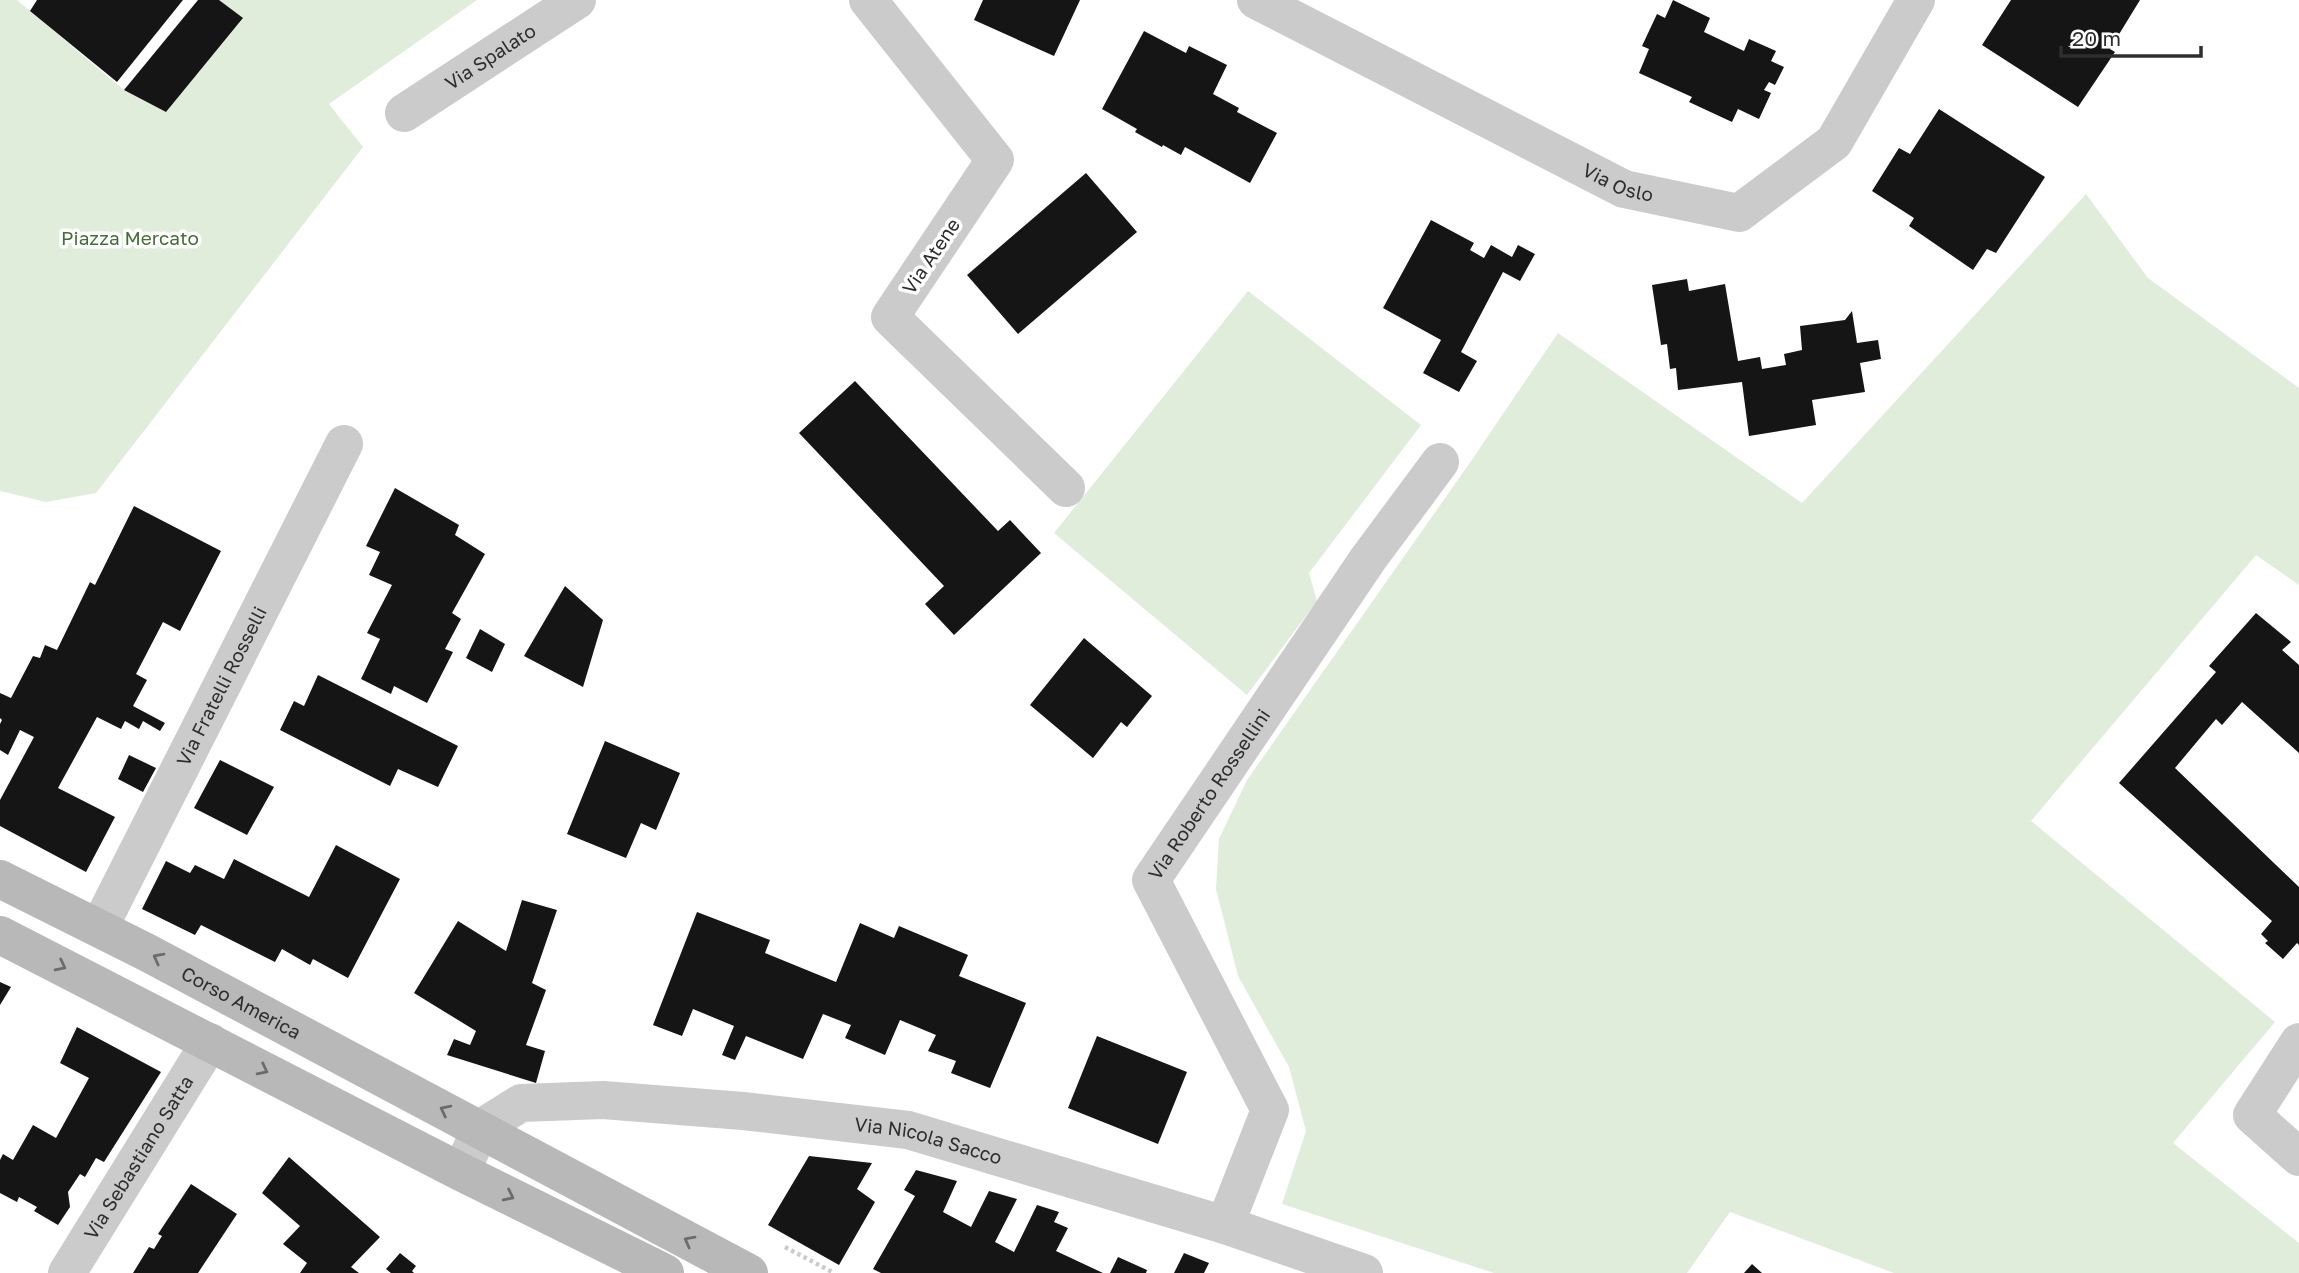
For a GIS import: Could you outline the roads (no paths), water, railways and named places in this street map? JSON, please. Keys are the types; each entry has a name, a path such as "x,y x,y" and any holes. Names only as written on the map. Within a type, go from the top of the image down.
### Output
{"street":[{"name":"Via Spalato","path":"404,113 577,0"},
{"name":"Via Atene","path":"868,0 995,160 890,317 1066,488"},
{"name":"Via Oslo","path":"1256,0 1624,189 1738,213 1834,142 1916,0"},
{"name":"Via Fratelli Rosselli","path":"99,928 344,444"},
{"name":"Via Roberto Rossellini","path":"1225,1225 1270,1110 1151,880 1368,559 1440,462"},
{"name":"Corso America","path":"0,879 481,1128 749,1273"},
{"path":"0,935 461,1172 665,1273"},
{"name":"Via Sebastiano Satta","path":"67,1273 210,1042"},
{"path":"2299,1042 2252,1115 2299,1157"},
{"name":"Via Nicola Sacco","path":"481,1128 522,1103 603,1100 743,1111 908,1130 1225,1225 1364,1273"},
{"path":"461,1172 481,1128"}],"park label":[{"name":"Piazza Mercato","path":"130,238"}]}
